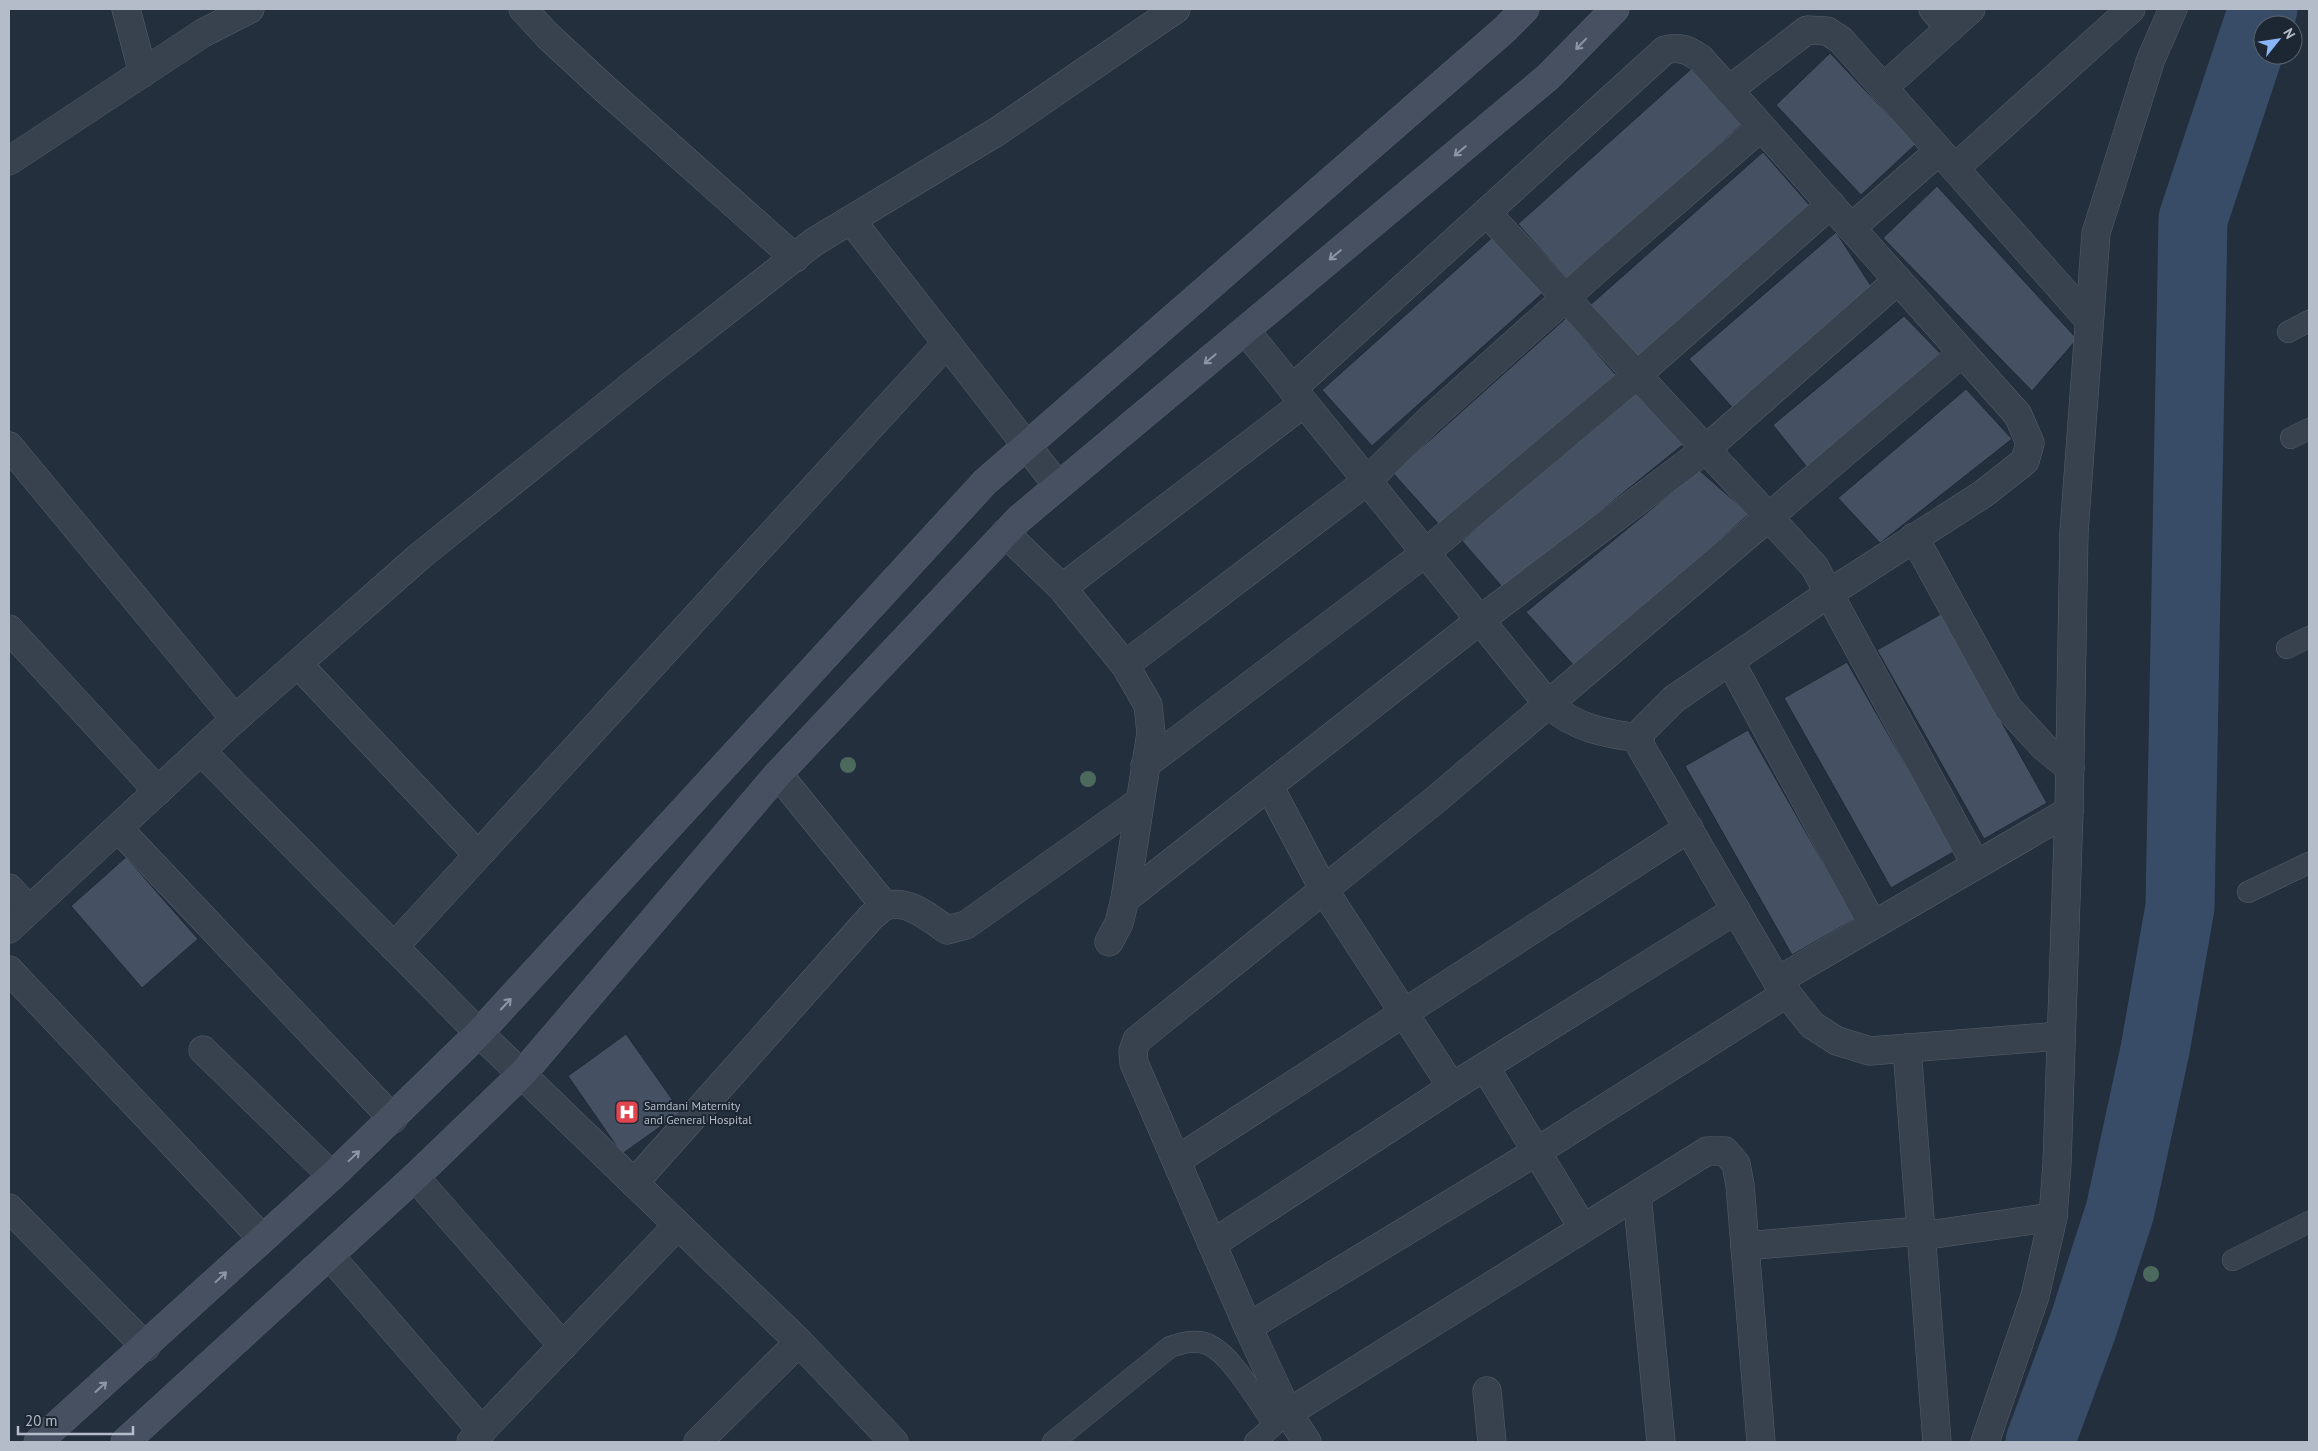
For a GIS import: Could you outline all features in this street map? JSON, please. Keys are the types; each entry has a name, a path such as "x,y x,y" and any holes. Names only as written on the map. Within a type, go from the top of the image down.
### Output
{"main road":[{"path":"38,1442 146,1347 262,1238 332,1176 479,1034 985,482 1504,30 1525,9"},
{"path":"124,1442 415,1178 523,1073 778,774 1005,533 1058,486 1548,77 1615,9"}],"street":[{"path":"126,9 143,73"},
{"path":"9,161 203,33 250,9"},
{"path":"523,9 548,36 604,88 795,258"},
{"path":"9,929 235,719 420,556 647,373 814,242 998,131 1176,9"},
{"path":"1883,88 1941,18 1971,9"},
{"path":"1851,228 1947,159 2131,9"},
{"path":"1985,1442 2030,1311 2053,1216 2057,1164 2069,811 2074,532 2096,233 2151,59 2173,9"},
{"path":"1729,90 1807,30 1828,31 1841,40 2089,320"},
{"path":"1062,588 1298,396 1487,213 1665,50 1675,48 1687,50 1700,58 2018,415 2030,443 2025,461 1983,494 1828,594 1674,699 1648,722 1640,738 1641,747 1782,987 1812,1025 1837,1041 1870,1051 2060,1036"},
{"path":"1125,665 1367,481 1429,420 1565,298 1762,127"},
{"path":"1145,765 1425,553 1637,375 1830,204"},
{"path":"1487,213 1814,566 1976,864"},
{"path":"851,220 1058,486"},
{"path":"1125,899 1480,620 1706,449 1898,280"},
{"path":"1245,330 1548,704 1570,721 1588,728 1611,735 1640,738"},
{"path":"394,947 947,343"},
{"path":"1306,1442 1281,1419 1248,1326 1134,1064 1133,1051 1137,1040 1434,801 1962,353"},
{"path":"9,446 235,719"},
{"path":"1005,533 1062,588 1125,665 1148,705 1151,733 1125,899 1119,923 1109,942"},
{"path":"1914,537 2008,708 2044,747 2070,768"},
{"path":"9,629 158,791"},
{"path":"1730,661 1873,925"},
{"path":"298,664 478,855"},
{"path":"201,751 479,1034 523,1073 677,1226 799,1342 894,1442"},
{"path":"778,774 885,906"},
{"path":"1268,786 1324,890 1452,1087"},
{"path":"634,1183 872,916 885,906 904,904 932,919 947,930 966,925 1139,802"},
{"path":"1248,1326 1536,1152 1873,925 2069,811"},
{"path":"118,828 393,1118"},
{"path":"1177,1160 1689,828"},
{"path":"9,888 29,910"},
{"path":"1212,1244 1452,1087 1736,910"},
{"path":"9,970 262,1238"},
{"path":"1907,1048 1937,1442"},
{"path":"203,1050 332,1176"},
{"path":"1485,1067 1583,1228"},
{"path":"1281,1419 1707,1151 1726,1151 1736,1164 1740,1185 1761,1442"},
{"path":"415,1178 563,1346"},
{"path":"1637,1195 1661,1442"},
{"path":"9,1208 146,1347"},
{"path":"1745,1246 1921,1233 2053,1216"},
{"path":"330,1256 476,1437 677,1226"},
{"path":"698,1442 799,1342"},
{"path":"1487,1391 1492,1442"}],"lane":[{"path":"2288,332 2309,321"},
{"path":"2287,648 2309,637"},
{"path":"2248,892 2309,863"},
{"path":"2233,1260 2309,1222"},
{"path":"1054,1442 1170,1347 1189,1341 1207,1343 1224,1354 1281,1419 1254,1442"}],"building":[{"path":"1830,53 1916,144 1861,195 1776,105"},
{"path":"1691,69 1741,125 1568,280 1518,224"},
{"path":"1763,152 1812,208 1639,362 1589,306"},
{"path":"1937,186 2077,339 2032,391 1883,238"},
{"path":"1836,232 1873,289 1739,415 1689,359"},
{"path":"1495,235 1545,291 1372,446 1322,390"},
{"path":"1904,316 1945,358 1810,471 1773,425"},
{"path":"1566,318 1616,375 1443,529 1393,473"},
{"path":"1635,387 1685,443 1504,589 1462,541"},
{"path":"1966,389 2012,439 1880,543 1838,498"},
{"path":"1699,470 1749,514 1576,668 1526,612"},
{"path":"1941,614 2047,803 1984,839 1877,650"},
{"path":"1847,662 1955,851 1891,888 1784,698"},
{"path":"1748,730 1855,919 1792,955 1685,766"},
{"path":"126,857 198,939 142,988 71,906"},
{"path":"626,1034 681,1112 622,1154 568,1076"}],"waterway":[{"path":"2040,1442 2083,1326 2120,1211 2155,1050 2180,907 2193,219 2263,9"}],"place":[{"name":"Samdani Maternity and General Hospital","path":"627,1112"}]}
